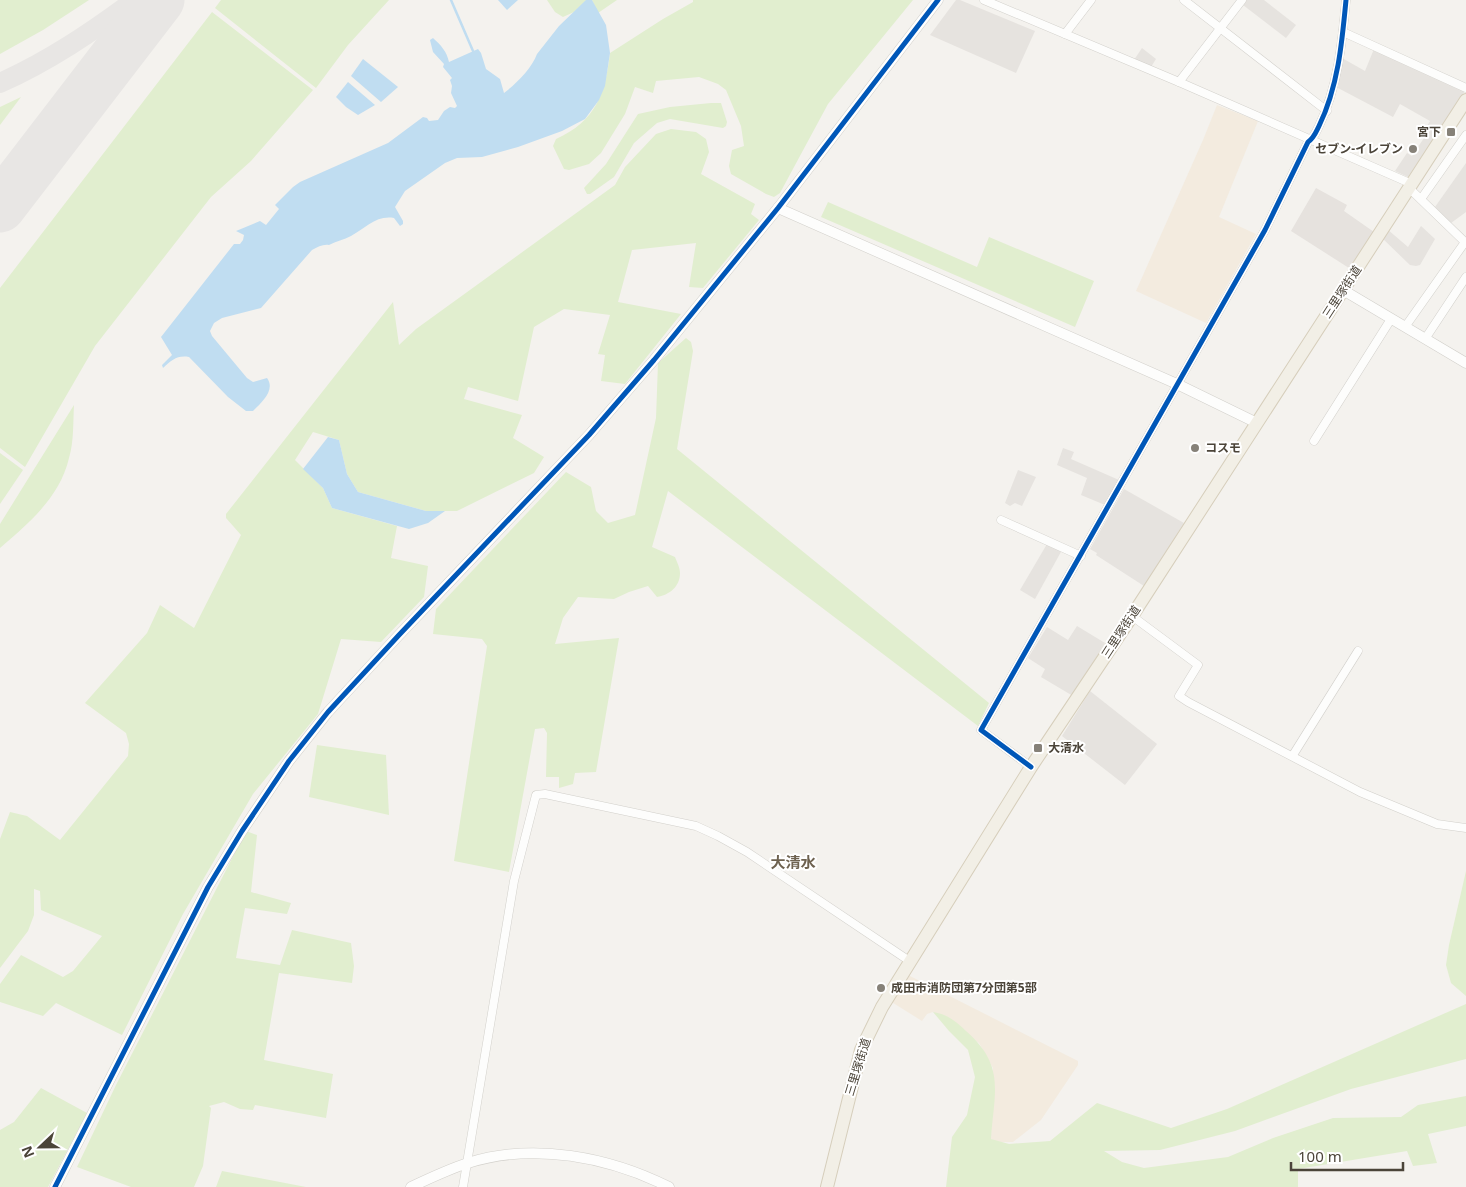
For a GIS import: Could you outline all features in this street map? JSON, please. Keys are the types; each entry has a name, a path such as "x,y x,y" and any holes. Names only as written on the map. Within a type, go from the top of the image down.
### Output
{"main road":[{"name":"三里塚街道","path":"827,1187 861,1050 882,1007 1031,768 1132,616 1466,100"}],"street":[{"path":"55,1187 208,887 288,761 328,712 595,428 654,360 778,208 938,0"},
{"path":"984,0 1312,140 1410,186 1465,242 1405,327"},
{"path":"1065,34 1091,0"},
{"path":"1184,0 1327,111"},
{"path":"1179,82 1242,0"},
{"path":"1031,768 981,730 1082,556 1265,230 1308,142 1312,140 1327,111 1332,95 1343,32 1346,0"},
{"path":"1343,32 1466,88"},
{"path":"1421,199 1466,135"},
{"path":"778,208 1177,384 1257,423"},
{"path":"1425,339 1466,276"},
{"path":"1343,290 1466,363"},
{"path":"1314,441 1391,319"},
{"path":"1001,520 1082,556"},
{"path":"1132,616 1198,665 1179,696 1360,792 1437,824 1466,828"},
{"path":"1292,755 1358,651"},
{"path":"464,1187 514,881 536,795 545,794 696,826 705,830 747,852 910,962"},
{"path":"411,1187 468,1163 528,1154 568,1156 623,1168 669,1187"}],"shaded area":[{"path":"956,0 1035,31 1016,73 930,35"},
{"path":"1246,0 1264,0 1296,25 1286,38 1243,5"},
{"path":"1142,48 1156,59 1151,67 1134,60"},
{"path":"1374,49 1465,91 1408,177 1395,171 1407,153 1412,156 1426,135 1423,133 1430,121 1400,104 1393,117 1338,88 1342,58 1365,71"},
{"path":"1217,105 1258,121 1219,217 1256,234 1206,323 1136,291"},
{"path":"1466,163 1466,212 1451,223 1435,207"},
{"path":"1316,188 1347,205 1344,211 1374,232 1349,268 1291,231"},
{"path":"1421,226 1435,239 1420,265 1410,265 1381,237 1387,229 1408,247"},
{"path":"1063,448 1074,452 1071,459 1119,480 1105,505 1081,495 1087,478 1057,465"},
{"path":"1018,470 1036,477 1022,506 1015,503 1010,506 1005,503"},
{"path":"1124,489 1184,523 1144,586 1096,555 1097,553 1090,549"},
{"path":"1047,544 1062,550 1035,599 1020,590"},
{"path":"1077,626 1105,643 1073,696 1041,677 1045,669 1028,658 1047,627 1068,640"},
{"path":"1090,691 1157,744 1125,785 1062,736"},
{"path":"908,975 1078,1061 1078,1065 1041,1120 1013,1142 997,1142 991,1139 993,1068 979,1043 933,1012 927,1014 922,1021 890,1001"}],"green space":[{"path":"0,0 89,0 43,30 0,54"},
{"path":"221,0 389,0 348,45 316,88 215,8"},
{"path":"547,0 587,0 574,12 563,17 555,12"},
{"path":"592,0 617,0 598,13"},
{"path":"693,0 913,0 828,104 780,193 774,197 731,174 729,166 732,150 744,146 741,126 726,90 718,84 699,77 656,81 653,93 635,87 625,114 601,153 589,164 569,170 564,169 553,146 556,139 581,124 596,105 605,81 610,53 693,2"},
{"path":"212,12 313,90 251,161 211,197 95,346 25,467 0,448 0,288"},
{"path":"21,97 0,125 0,107"},
{"path":"721,103 727,122 726,126 723,128 670,119 657,123 634,143 614,177 590,194 587,194 584,188 606,164 638,114 670,107"},
{"path":"671,129 696,132 706,139 709,152 701,174 755,204 751,214 759,220 703,288 689,287 696,243 632,250 618,302 681,314 625,384 601,381 605,355 598,354 610,315 564,309 534,327 518,401 468,387 464,399 522,415 513,438 544,457 534,473 457,511 426,511 358,492 347,474 339,440 313,432 295,460 323,488 332,508 397,526 391,558 428,566 424,597 381,642 341,639 318,714 253,794 183,914 122,1035 56,1003 43,1016 0,1002 0,984 21,955 63,977 73,971 102,936 41,910 40,891 34,889 34,915 28,931 0,968 0,839 10,812 27,816 60,840 128,756 129,744 126,733 85,703 147,633 160,605 194,628 241,535 226,518 226,514 393,302 399,345 416,329 615,185 625,167 656,134"},
{"path":"828,202 977,267 989,237 1094,281 1075,327 821,217"},
{"path":"686,338 691,342 693,351 677,449 989,703 978,726 668,491 652,547 675,557 680,573 676,586 670,592 657,597 648,586 614,599 578,597 563,618 555,644 619,638 596,772 575,773 573,784 559,788 559,777 546,777 547,733 544,728 535,729 509,872 454,861 487,646 482,639 433,634 436,609 566,472 591,487 596,511 608,523 635,515 656,418 658,363"},
{"path":"74,405 71,452 59,485 32,519 0,548 0,524"},
{"path":"0,453 23,470 0,504"},
{"path":"317,745 386,755 389,815 309,797"},
{"path":"246,831 257,835 251,892 291,903 287,914 245,908 236,958 280,965 292,930 351,943 354,966 352,983 279,973 264,1060 333,1074 326,1118 255,1105 253,1110 240,1109 224,1102 209,1106 211,1108 203,1166 194,1187 131,1187 77,1167 116,1085"},
{"path":"1466,871 1466,996 1451,983 1446,965"},
{"path":"1466,1004 1466,1059 1351,1089 1235,1131 1160,1150 1104,1151 1122,1162 1144,1168 1228,1157 1273,1138 1333,1118 1401,1117 1418,1105 1466,1096 1466,1126 1428,1134 1437,1163 1413,1166 1407,1151 1298,1169 1298,1187 946,1187 952,1137 967,1115 975,1077 968,1050 933,1012 947,1016 959,1024 979,1044 987,1056 995,1080 991,1139 1009,1144 1050,1141 1097,1103 1171,1128 1227,1109"},
{"path":"41,1088 87,1113 48,1187 0,1187 0,1130 14,1122"},
{"path":"222,1171 306,1187 216,1187"}],"water":[{"path":"498,0 518,0 507,10"},
{"path":"586,0 592,0 606,25 610,53 605,86 599,100 585,119 562,131 518,147 482,157 457,158 445,163 405,191 395,207 403,224 400,226 394,218 382,218 348,237 312,250 261,308 222,318 214,323 210,331 212,336 247,378 253,382 267,378 270,387 269,392 253,411 246,411 228,397 189,357 175,359 163,368 162,365 172,355 161,337 234,244 240,244 243,240 244,235 236,231 260,221 266,225 279,209 275,205 300,182 388,143 423,117 429,121 438,120 444,111 450,107 455,108 457,106 451,93 452,86 450,80 452,78 443,67 444,64 433,52 430,40 433,38 441,46 449,62 478,49 486,69 500,79 504,93 528,70 537,54 559,26"},
{"path":"363,59 398,87 381,102 351,76"},
{"path":"348,82 375,105 358,115 346,107 336,97"},
{"path":"328,437 339,440 347,474 358,492 426,511 445,511 428,523 409,529 332,508 323,488 303,469"}],"waterway":[{"path":"451,0 473,51"}],"taxiway":[{"path":"0,83 70,45 135,0"}],"runway":[{"path":"0,207 159,0"}],"cycle path":[{"path":"55,1187 208,887 242,831 289,761 328,712 589,435 654,360 778,208 938,0"},
{"path":"1031,767 981,730 1265,230 1308,142 1316,133 1331,96 1335,80 1341,48 1346,0"}],"place":[{"name":"宮下","path":"1451,132"},
{"name":"セブン-イレブン","path":"1413,149"},
{"name":"コスモ","path":"1195,448"},
{"name":"大清水","path":"1038,748"},
{"name":"成田市消防団第7分団第5部","path":"881,988"}],"district":[{"name":"大清水","path":"793,863"}]}
